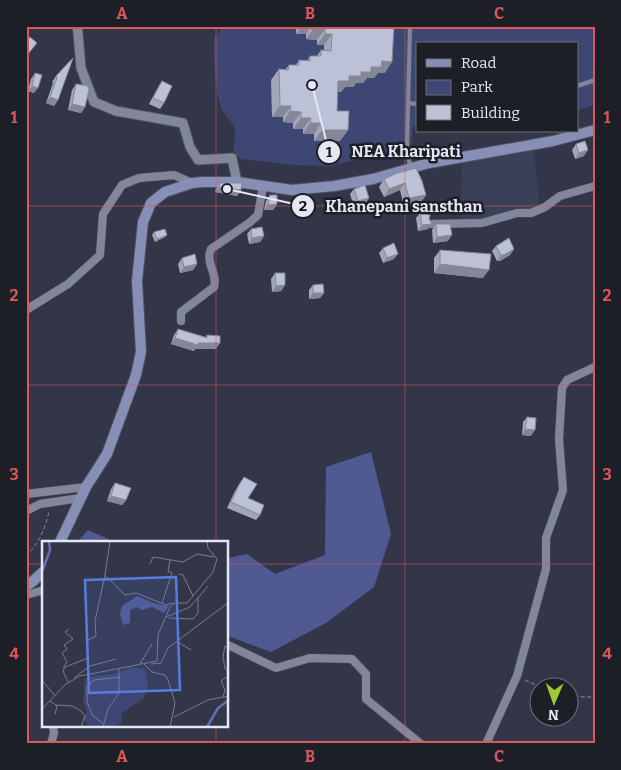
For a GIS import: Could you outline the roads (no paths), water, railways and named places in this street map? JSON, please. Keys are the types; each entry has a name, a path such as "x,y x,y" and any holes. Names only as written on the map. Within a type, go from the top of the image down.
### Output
{"main road":[{"path":"60,541 80,498 106,454 136,375 141,352 136,281 143,222 151,203 165,192 192,183 212,182 237,182 292,190 334,186 373,179 429,163 553,141 595,130"},
{"path":"26,586 42,573"}],"street":[{"path":"76,26 81,68 94,102 116,111 183,123 190,147 198,160 232,158 237,182"},
{"path":"26,310 68,284 100,256 103,214 122,185 139,178 174,175 192,183"},
{"path":"181,321 182,312 214,287 215,281 208,256 211,249 258,215 264,186"},
{"path":"431,224 482,223 517,213 531,213 560,196 595,186"},
{"path":"486,744 518,676 546,569 546,538 562,490 559,439 562,388 567,380 595,367"},
{"path":"26,494 86,487"},
{"path":"26,511 40,504 80,498"},
{"path":"26,595 42,591"},
{"path":"229,645 276,668 310,658 352,659 366,674 366,699 421,744"},
{"path":"51,744 53,728"}],"lane":[{"path":"410,26 407,148 410,168"},
{"path":"578,86 595,80"},
{"path":"408,103 416,104"}],"place":[{"name":"NEA Kharipati","path":"312,85"},
{"name":"Khanepani sansthan","path":"227,189"}]}
